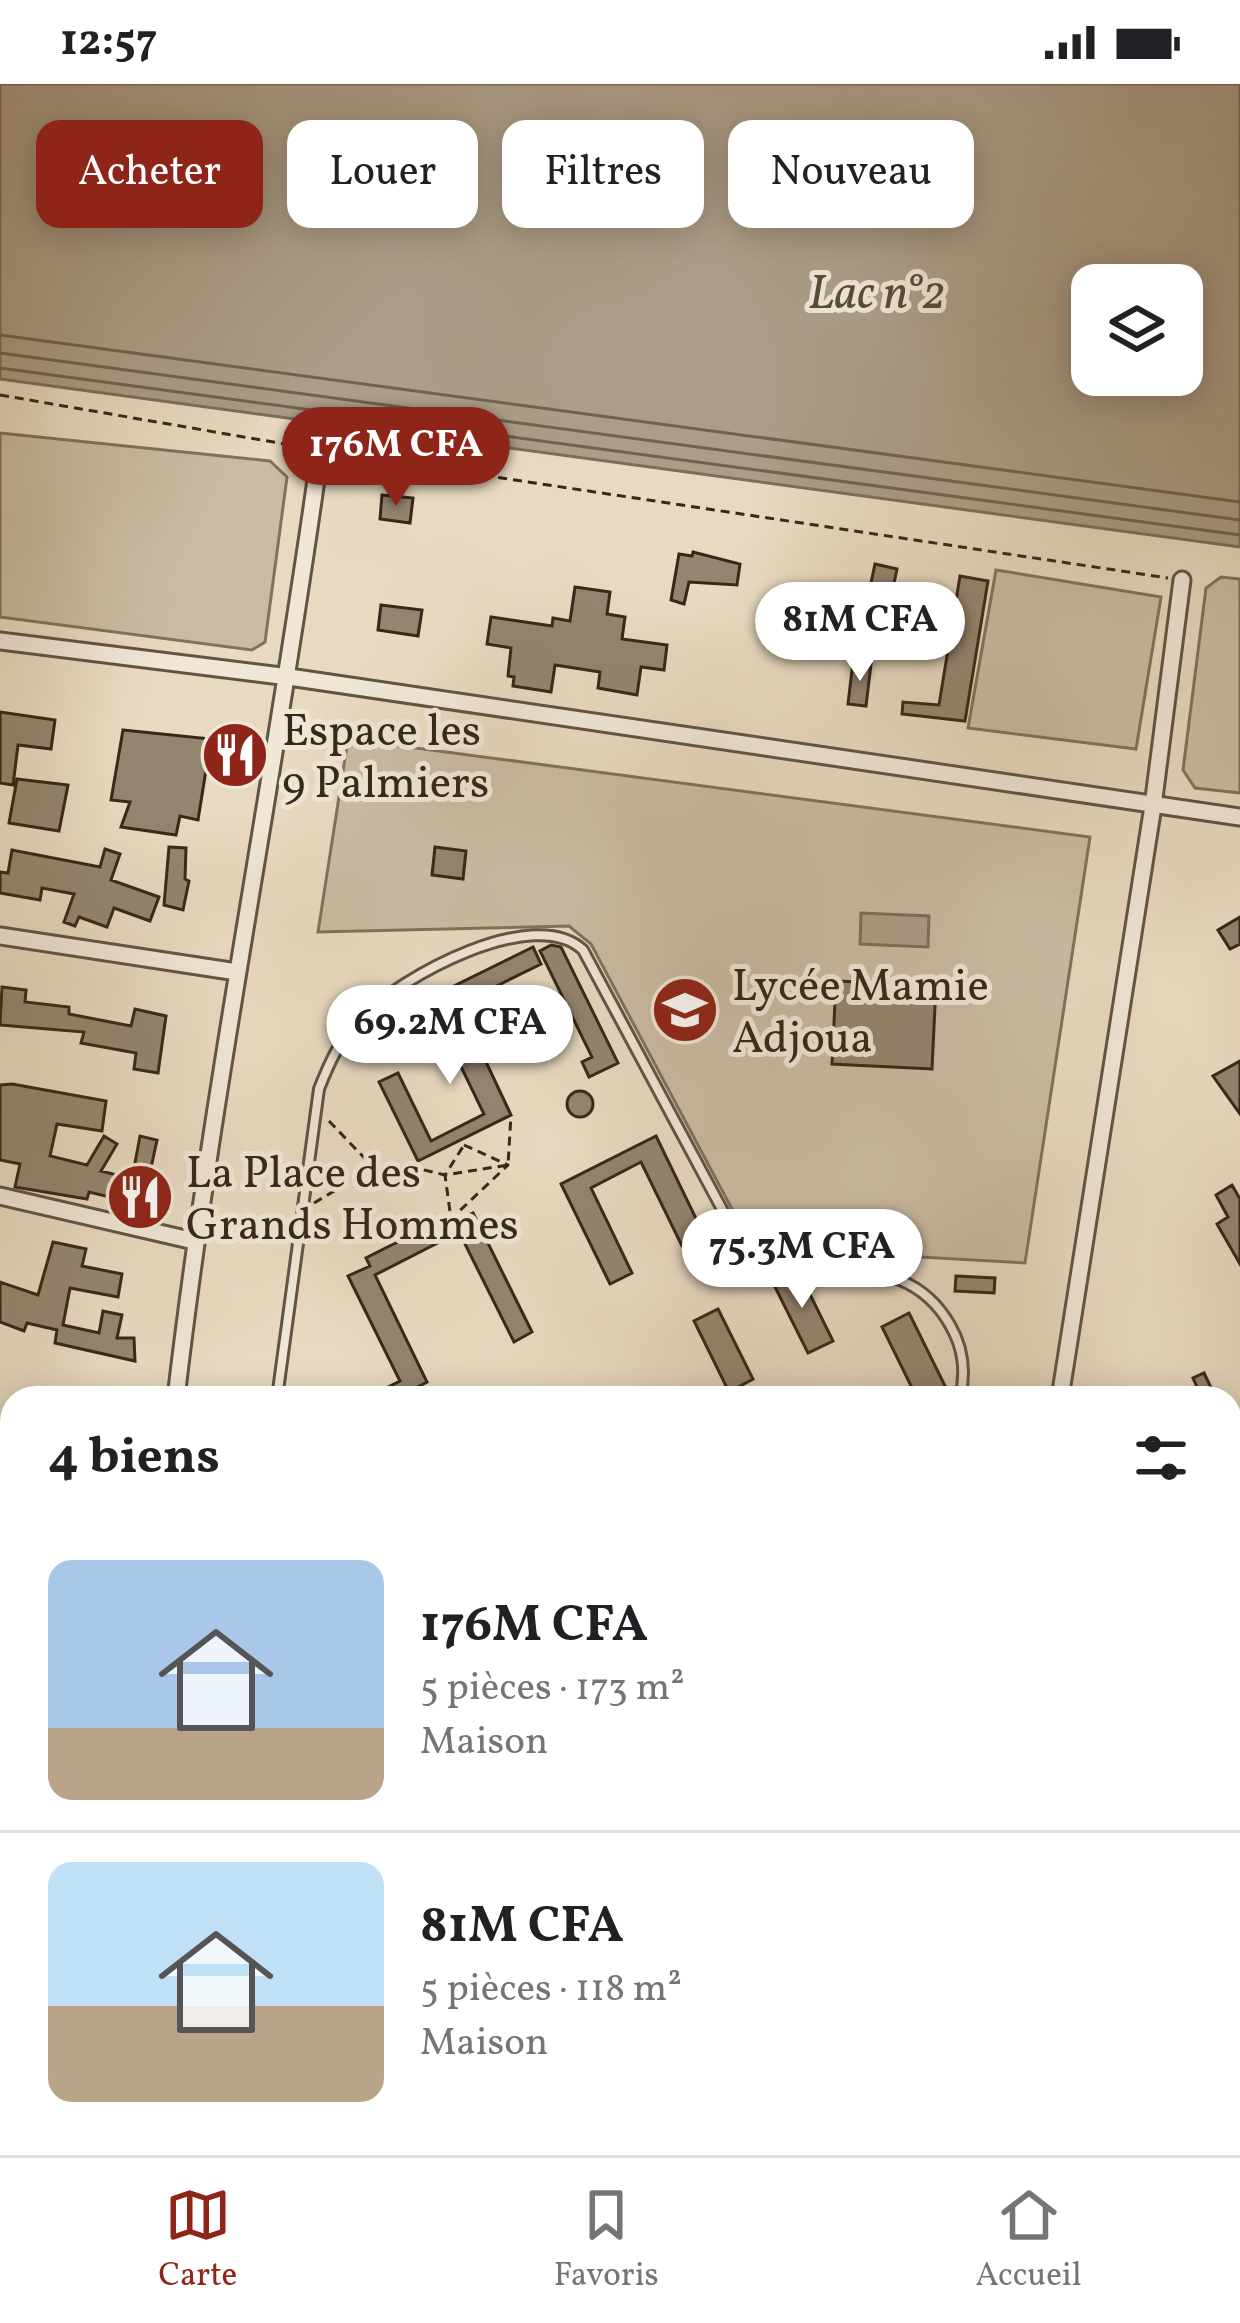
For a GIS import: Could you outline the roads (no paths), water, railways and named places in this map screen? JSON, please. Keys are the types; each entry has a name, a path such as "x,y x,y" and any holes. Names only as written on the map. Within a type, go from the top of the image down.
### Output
{"street":[{"path":"177,1386 194,1241 289,677 320,451"},
{"path":"1062,1386 1153,806 1182,580"},
{"path":"0,641 289,677 1240,817"},
{"path":"0,936 237,972"},
{"path":"0,1196 194,1241"}],"lane":[{"path":"279,1386 317,1108 334,1051 363,1015 406,983 515,933 567,935 583,950 724,1213 746,1239 771,1254 868,1270 935,1299 957,1337 966,1375 963,1386"}],"water":[{"name":"Lac n°2","path":"0,84 1240,84 1240,547 0,379"},
{"path":"861,913 929,916 928,947 860,944"}],"place":[{"name":"Espace les 9 Palmiers","path":"235,755"},
{"name":"Lycée Mamie Adjoua","path":"685,1010"},
{"name":"La Place des Grands Hommes","path":"140,1197"}]}
